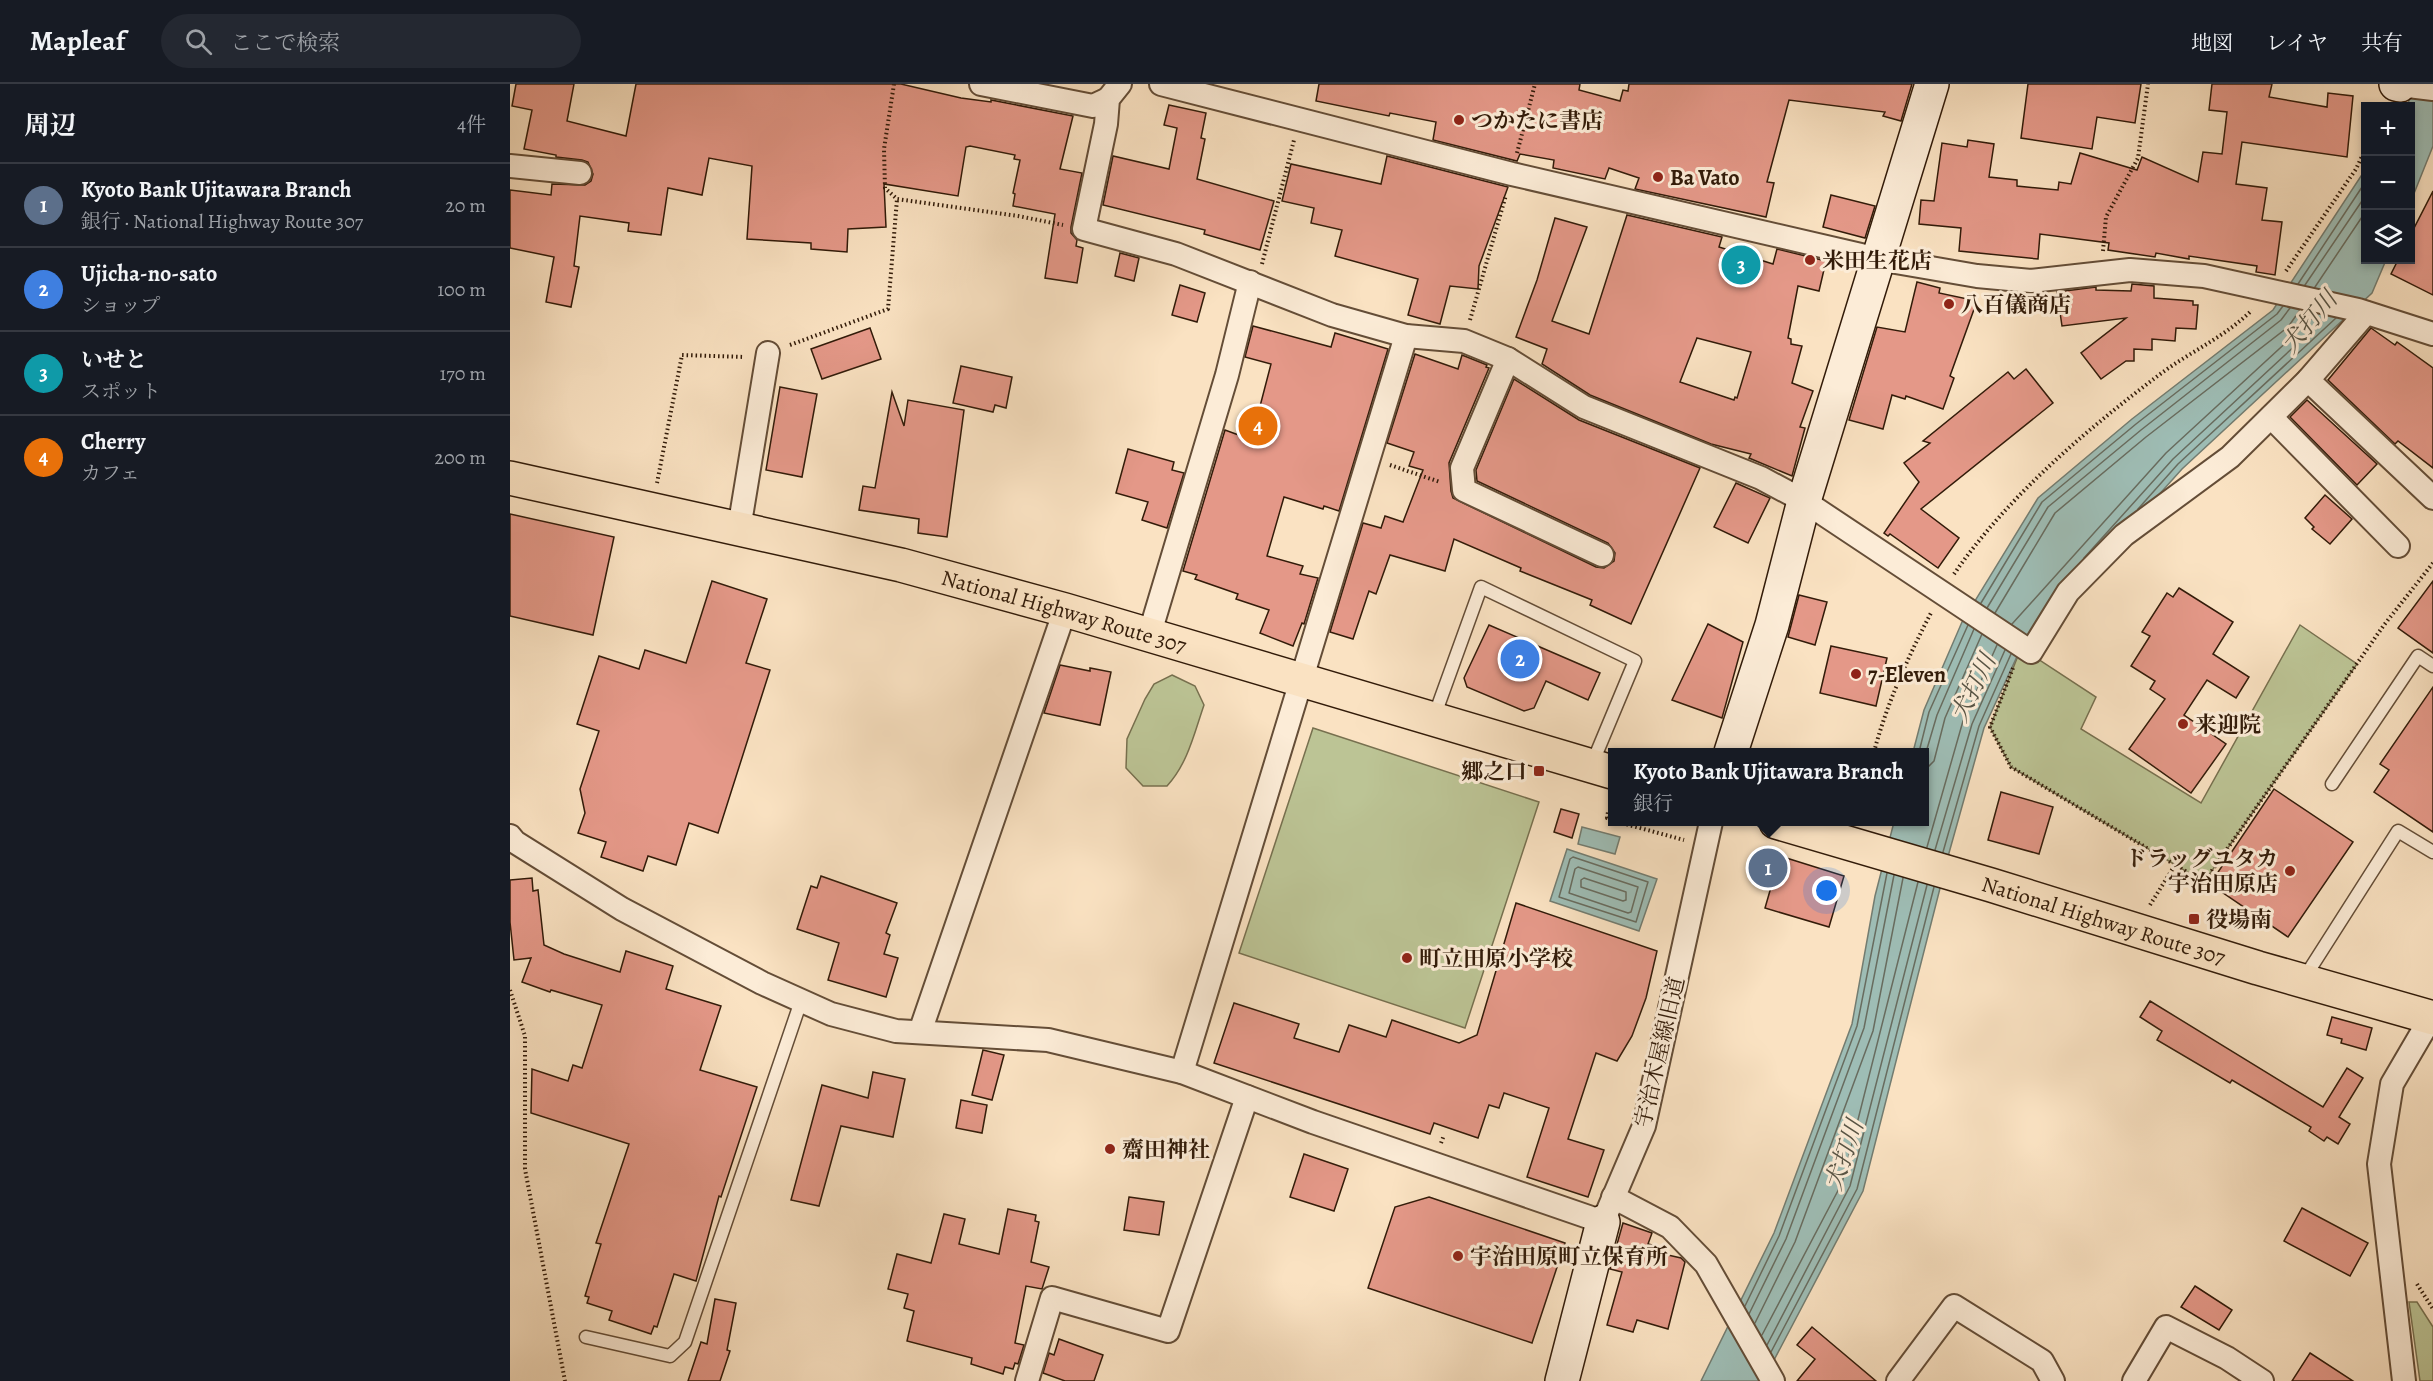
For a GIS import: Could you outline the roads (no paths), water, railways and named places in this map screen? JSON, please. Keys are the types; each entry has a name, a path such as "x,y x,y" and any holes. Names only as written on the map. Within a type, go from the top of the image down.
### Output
{"highway":[{"name":"National Highway Route 307","path":"510,478 901,565 1065,610 1602,769"},
{"name":"National Highway Route 307","path":"1790,826 1990,885 2309,970 2432,1017"}],"street":[{"path":"981,84 1093,106 1114,92"},
{"path":"1161,84 1512,174 1878,259 1977,276 2031,281 2130,270 2204,276 2362,312 2433,334"},
{"path":"1733,748 1772,625 1804,501 1932,84"},
{"path":"2398,84 2433,89"},
{"path":"1114,92 1084,230 1176,254 1332,315 1407,336 1464,341 1508,358 1584,407 1761,478 1804,501 2021,648 2031,652 2068,592 2124,535 2230,457 2308,380 2362,312"},
{"path":"510,166 580,173"},
{"path":"1149,636 1253,283"},
{"path":"1182,1072 1407,336"},
{"path":"739,529 768,353"},
{"path":"1508,358 1462,468 1464,490 1602,555"},
{"path":"2308,380 2433,498"},
{"path":"2271,417 2398,546"},
{"path":"920,1032 1065,610"},
{"name":"宇治木屋線旧道","path":"1562,1381 1608,1209 1644,1126 1710,826"},
{"path":"510,836 515,842 622,909 762,983 831,1014 896,1030 1048,1040 1182,1072 1390,1149 1670,1227 1706,1264 1771,1377"},
{"path":"2404,1381 2379,1164 2392,1084 2432,1017"},
{"path":"1028,1381 1052,1298 1168,1331 1247,1097"},
{"path":"1898,1381 1953,1306 2042,1361 2054,1381"},
{"path":"2134,1381 2166,1327 2228,1358 2262,1381"}],"lane":[{"path":"1433,719 1481,587 1635,661 1608,748"},
{"path":"2332,784 2418,656 2433,666"},
{"path":"1602,769 1608,749"},
{"path":"2309,970 2398,831 2433,852"},
{"path":"586,1337 670,1356 685,1342 801,1001"}],"water":[{"path":"2415,84 2433,84 2433,146 2415,191 2415,102 2408,102"},
{"name":"犬打川","path":"2361,176 2361,264 2384,264 2372,293 2182,469 2021,648 1984,728 1949,853 1863,1191 1763,1381 1701,1381 1774,1233 1852,1024 1875,896 1893,826 1929,826 1929,748 1914,748 1924,710 1962,622 2038,498 2132,419 2273,310"},
{"path":"1582,827 1620,837 1615,854 1578,844"},
{"path":"1567,849 1657,879 1639,931 1550,901"}],"place":[{"name":"つかたに書店","path":"1459,120"},
{"name":"Ba Vato","path":"1658,177"},
{"name":"米田生花店","path":"1810,260"},
{"name":"いせと","path":"1741,265"},
{"name":"八百儀商店","path":"1949,304"},
{"name":"Cherry","path":"1258,426"},
{"name":"Ujicha-no-sato","path":"1520,659"},
{"name":"7-Eleven","path":"1856,674"},
{"name":"来迎院","path":"2183,724"},
{"name":"郷之口","path":"1539,771"},
{"name":"Kyoto Bank Ujitawara Branch","path":"1768,868"},
{"name":"ドラッグユタカ 宇治田原店","path":"2290,871"},
{"name":"役場南","path":"2194,919"},
{"name":"町立田原小学校","path":"1407,958"},
{"name":"齋田神社","path":"1110,1149"},
{"name":"宇治田原町立保育所","path":"1458,1256"}]}
